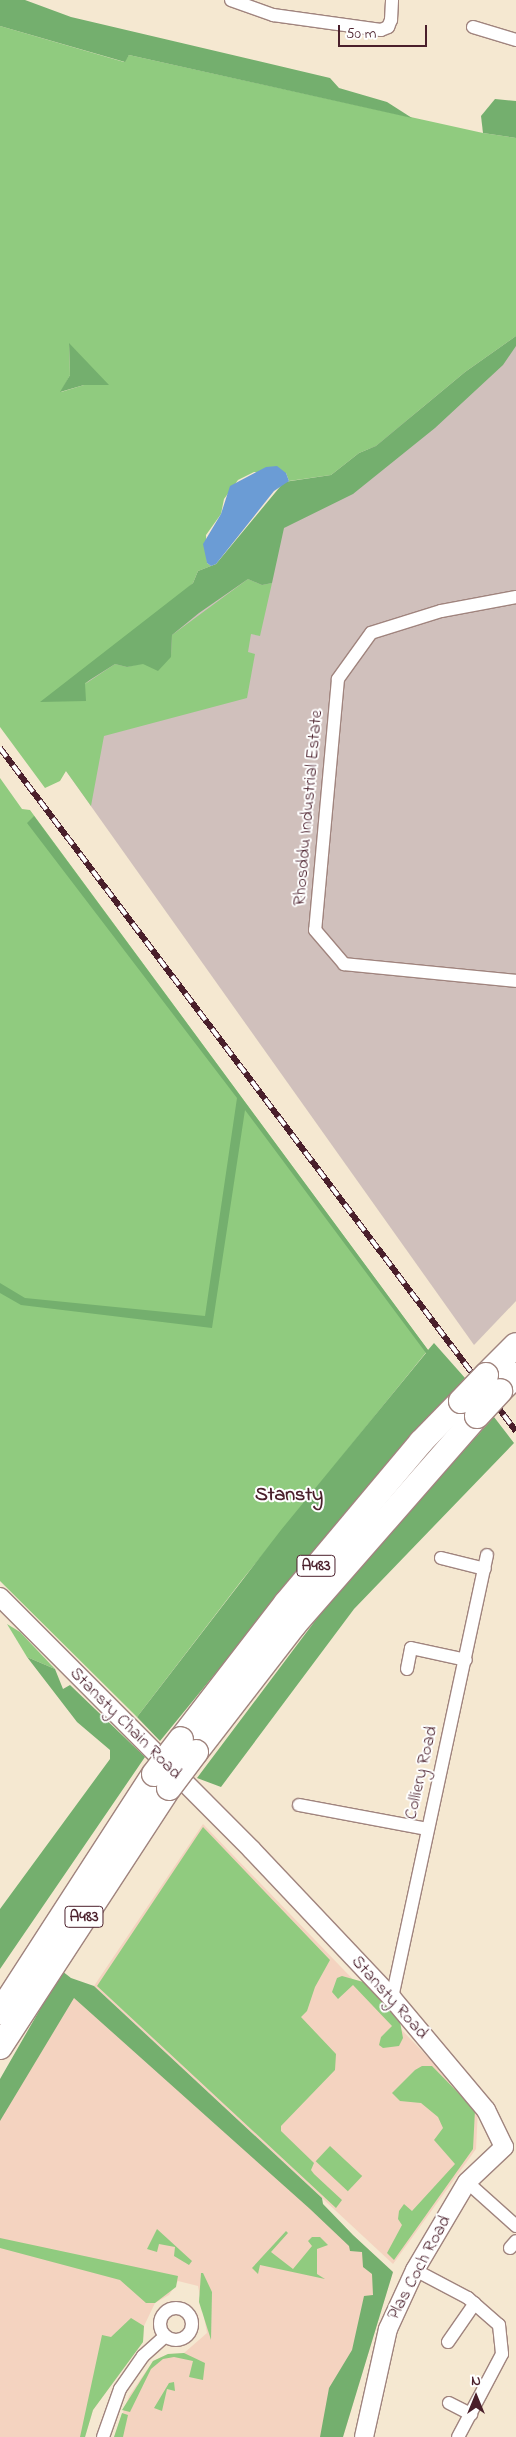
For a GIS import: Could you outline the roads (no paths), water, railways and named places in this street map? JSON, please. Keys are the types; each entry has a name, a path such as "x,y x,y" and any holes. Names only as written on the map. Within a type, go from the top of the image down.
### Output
{"highway":[{"name":"A483","path":"0,2047 6,2010 286,1603 422,1442 469,1409 501,1380 516,1345"},
{"name":"A483","path":"0,2054 6,2010"}],"street":[{"path":"232,0 273,15 381,30 388,27 391,20 392,0"},
{"path":"473,27 516,40"},
{"name":"Rhosddu Industrial Estate","path":"516,597 441,611 371,633 338,678 315,930 344,964 516,981"},
{"name":"Colliery Road","path":"392,1998 487,1556"},
{"path":"440,1558 485,1569"},
{"name":"Stansty Chain Road","path":"0,1597 252,1850"},
{"path":"407,1669 411,1648 466,1660"},
{"path":"299,1805 427,1829"},
{"name":"Stansty Road","path":"252,1850 392,1998 486,2110 510,2146"},
{"name":"Plas Coch Road","path":"364,2437 388,2329 415,2270 467,2182 510,2146"},
{"path":"467,2182 516,2226"},
{"path":"415,2270 474,2304 499,2324 502,2354 458,2437"},
{"path":"448,2342 474,2304"},
{"path":"103,2437 120,2389 143,2356 165,2336"},
{"path":"449,2403 471,2414"}],"water":[{"path":"277,466 286,473 289,481 274,491 216,564 211,566 207,563 203,544 221,514 230,486 266,467"}],"railway":[{"path":"0,748 516,1431"}],"district":[{"name":"Stansty","path":"289,1495"}]}
